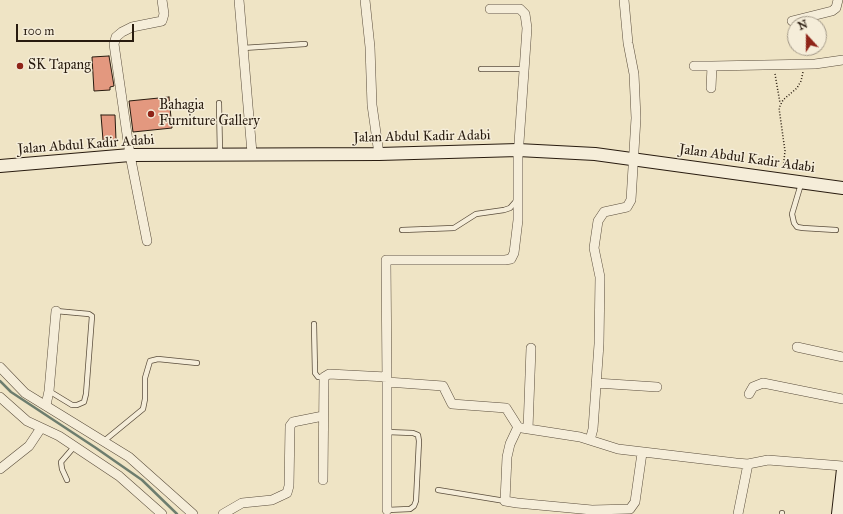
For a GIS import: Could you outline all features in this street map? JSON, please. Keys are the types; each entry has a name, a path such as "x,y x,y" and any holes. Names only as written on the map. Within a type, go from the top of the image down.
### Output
{"main road":[{"name":"Jalan Abdul Kadir Adabi","path":"0,166 130,155 379,154 518,150 595,154 843,188"},
{"path":"838,514 843,467"}],"street":[{"path":"147,241 130,155 114,44 116,37 132,27 162,21 164,19 164,14 162,0"},
{"path":"238,0 252,154"},
{"path":"365,0 370,47 372,105 379,154"},
{"path":"590,440 593,429 596,383 600,277 594,248 598,221 604,212 623,209 630,204 636,118 634,74 628,43 624,0"},
{"path":"812,16 832,11 836,8 838,0"},
{"path":"387,510 386,260 457,261 511,259 514,253 518,220 518,150 527,28 525,14 517,7 490,9"},
{"path":"694,66 804,65 843,60"},
{"path":"711,88 712,66"},
{"path":"46,405 49,391 56,311"},
{"path":"797,347 843,357"},
{"path":"528,429 531,348"},
{"path":"0,367 26,393 129,457 193,514"},
{"path":"323,480 324,377 329,374 444,386 452,404 506,408 518,427 580,437 618,449 748,464 768,460 843,467"},
{"path":"596,383 657,387"},
{"path":"749,394 753,387 763,383 843,399"},
{"path":"0,397 27,421 59,436 119,476 162,514"},
{"path":"223,514 242,503 272,500 287,493 289,486 290,426 294,422 323,416"},
{"path":"518,427 510,444 505,501 561,508 630,509 635,502 642,452"},
{"path":"0,469 29,446 40,428"},
{"path":"738,514 748,464"}],"lane":[{"path":"243,48 305,44"},
{"path":"481,69 524,69"},
{"path":"219,104 220,154"},
{"path":"801,182 792,214 794,223 803,228 836,230"},
{"path":"402,230 454,228 476,214 510,208 517,200"},
{"path":"49,391 72,405 84,402 93,322 91,315 56,311"},
{"path":"314,324 315,373 318,377 324,377"},
{"path":"104,441 143,409 145,399 144,378 150,361 158,359 197,363"},
{"path":"387,432 413,433 418,435 419,441 416,501 414,506 410,509 387,510"},
{"path":"67,480 62,469 61,462 74,447"},
{"path":"438,490 505,501"}],"path":[{"path":"767,65 775,75 780,104 779,113 786,151 782,179"},
{"path":"780,104 801,81 804,65"}],"building":[{"path":"109,56 114,86 110,87 110,90 94,91 92,57"},
{"name":"Bahagia Furniture Gallery","path":"169,97 172,128 133,132 129,101"},
{"path":"101,115 115,115 116,140 103,140"}],"waterway":[{"path":"0,381 11,392 142,480 177,514"}],"place":[{"name":"SK Tapang","path":"20,66"},
{"name":"Bahagia Furniture Gallery","path":"151,114"}]}
